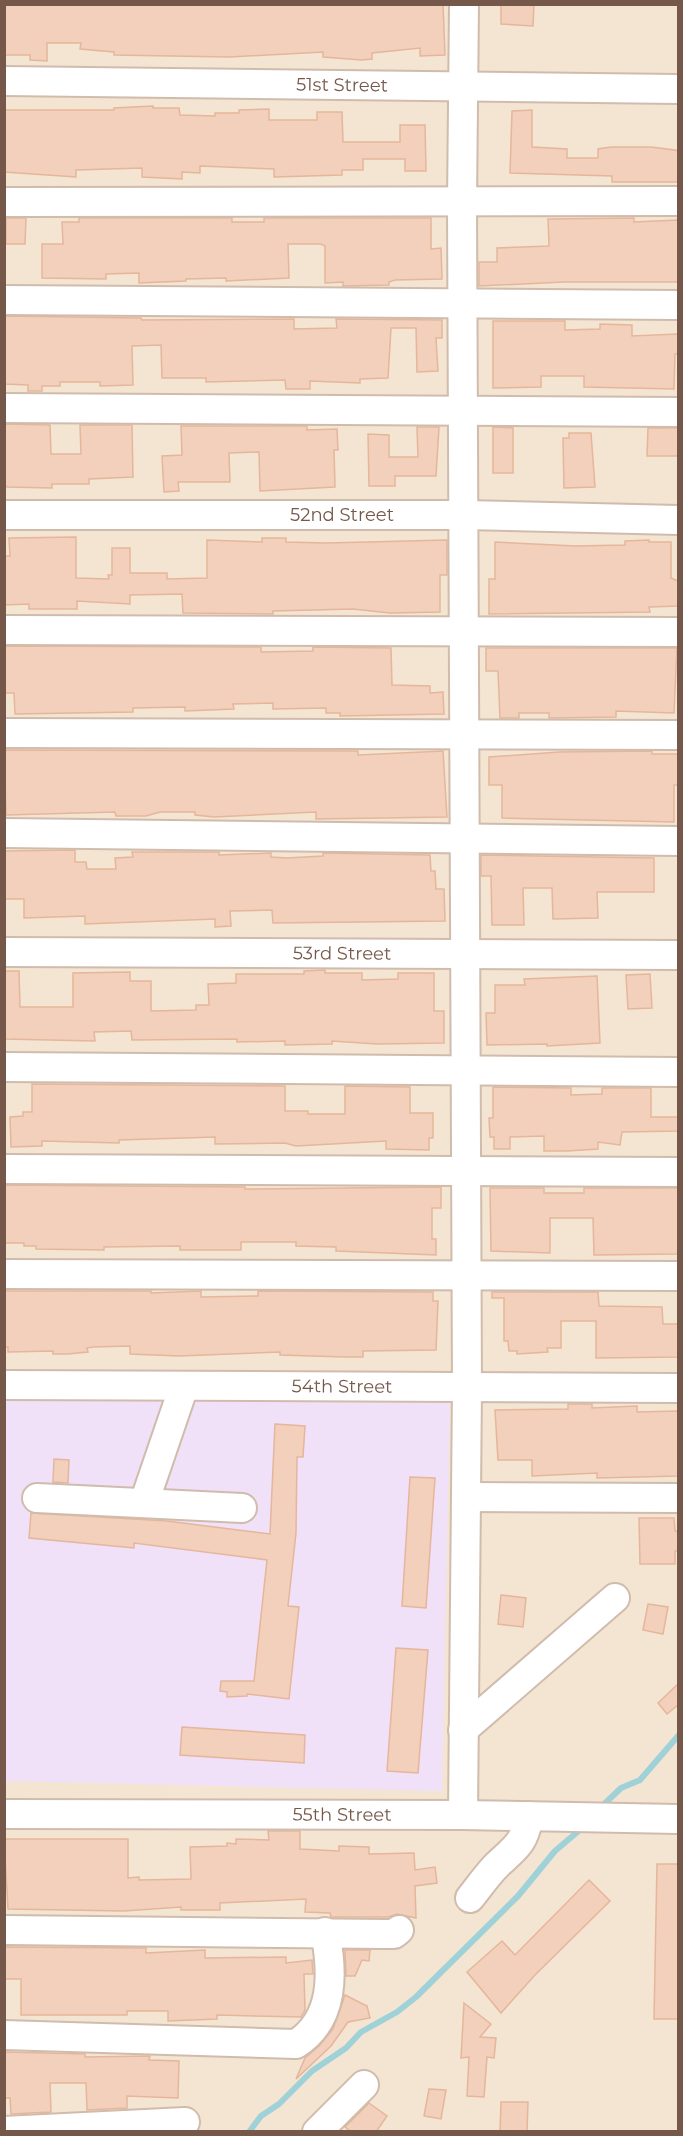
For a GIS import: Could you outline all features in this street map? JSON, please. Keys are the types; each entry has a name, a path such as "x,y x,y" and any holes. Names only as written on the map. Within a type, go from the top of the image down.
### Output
{"street":[{"path":"463,1815 467,1387 462,202 464,4"},
{"name":"51st Street","path":"4,81 678,89"},
{"path":"4,202 678,201"},
{"path":"4,300 678,304"},
{"path":"4,408 678,412"},
{"name":"52nd Street","path":"4,515 464,515 678,520"},
{"path":"4,630 678,632"},
{"path":"4,733 678,735"},
{"path":"4,833 678,842"},
{"name":"53rd Street","path":"4,952 465,952 678,955"},
{"path":"4,1067 678,1072"},
{"path":"4,1169 678,1172"},
{"path":"4,1274 678,1276"},
{"name":"54th Street","path":"4,1385 678,1388"},
{"path":"144,1503 184,1386"},
{"path":"37,1497 242,1508"},
{"path":"466,1497 678,1498"},
{"path":"463,1731 615,1598"},
{"name":"55th Street","path":"4,1814 463,1815 678,1819"},
{"path":"470,1898 497,1865 517,1849 526,1833 529,1816"},
{"path":"4,1930 394,1934 399,1930"},
{"path":"4,2035 296,2043 315,2028 331,1985 330,1958 325,1932"},
{"path":"317,2132 364,2085"},
{"path":"4,2131 185,2122"}],"shaded area":[{"path":"5,5 678,5 678,2131 5,2131"},
{"path":"5,1399 450,1401 442,1791 5,1781"}],"building":[{"path":"4,4 443,4 445,55 420,56 420,48 372,53 372,59 362,60 323,57 323,52 230,57 114,55 114,52 80,49 81,43 47,43 47,61 30,60 30,55 4,55"},
{"path":"501,4 534,4 533,26 501,24"},
{"path":"153,106 153,108 179,108 180,115 215,116 215,113 269,109 269,120 317,120 317,112 342,112 343,142 400,142 400,125 425,125 426,171 405,171 405,159 363,159 363,170 342,170 342,175 274,177 274,169 200,166 200,173 182,172 182,179 142,177 142,168 76,170 76,177 4,172 4,110 114,110 114,108"},
{"path":"532,110 532,147 567,149 567,158 598,158 598,149 611,147 651,147 675,150 678,151 678,182 612,182 612,176 510,173 512,111"},
{"path":"6,218 26,218 25,244 6,244"},
{"path":"79,218 232,218 232,222 264,222 264,218 431,218 431,249 441,248 442,279 395,280 389,282 389,285 343,286 343,282 325,283 325,246 321,244 288,244 289,278 226,281 226,278 186,279 186,281 139,283 139,273 106,274 106,279 42,278 42,244 63,244 62,222 79,222"},
{"path":"634,218 634,222 678,220 678,282 564,282 479,286 479,262 497,262 497,248 549,246 548,219"},
{"path":"4,316 141,318 142,320 294,319 294,329 337,328 336,319 442,320 442,338 436,338 438,371 417,372 416,328 391,328 388,378 360,379 360,383 310,381 310,389 286,389 285,380 206,382 206,378 162,378 161,345 132,346 133,385 100,386 100,382 60,382 60,386 42,386 42,391 28,391 28,385 4,384"},
{"path":"493,321 565,321 565,330 600,329 600,324 632,325 632,336 678,334 674,389 584,387 584,376 541,376 541,387 493,388"},
{"path":"4,424 50,425 51,454 81,454 80,425 132,425 133,477 89,479 89,484 52,484 52,488 7,487 4,484"},
{"path":"181,426 307,426 307,430 337,429 338,450 334,450 335,487 260,491 259,452 229,453 230,482 178,482 179,491 164,492 162,456 182,455"},
{"path":"417,427 439,427 436,476 395,476 395,486 369,486 368,434 389,435 389,457 418,457"},
{"path":"493,427 513,428 513,473 493,473"},
{"path":"648,428 678,428 678,456 647,456"},
{"path":"569,433 591,433 595,487 564,488 563,438 569,438"},
{"path":"76,537 76,578 109,579 108,575 112,575 112,548 130,548 130,573 167,573 167,579 207,578 207,540 262,542 262,538 286,538 286,542 327,543 447,540 447,575 440,575 440,612 390,613 353,609 273,611 273,614 183,613 182,594 130,595 130,604 77,601 77,609 29,609 29,604 4,605 4,556 10,556 9,538"},
{"path":"649,540 649,542 671,542 671,578 678,581 678,606 649,607 650,612 489,614 489,579 495,579 495,542 575,546 625,545 625,541"},
{"path":"4,646 261,647 261,652 313,651 313,647 391,648 392,685 430,686 430,693 443,692 444,714 340,716 340,713 326,713 326,708 273,709 273,703 233,704 234,709 185,711 185,707 133,708 133,712 15,714 14,693 4,693"},
{"path":"486,648 677,648 674,713 616,711 616,717 549,718 549,713 519,713 519,718 500,718 498,671 486,671"},
{"path":"4,750 358,751 358,755 443,751 447,817 316,819 316,812 214,817 195,815 195,812 160,812 146,816 116,816 115,812 6,815"},
{"path":"652,751 652,754 678,754 678,785 674,785 674,822 502,818 502,785 489,785 489,757 559,752"},
{"path":"75,850 75,862 86,862 87,869 116,869 115,858 133,857 132,852 219,852 219,855 271,853 271,857 287,858 323,856 323,853 430,855 431,871 435,871 436,889 444,889 445,921 273,923 272,910 230,911 231,926 215,927 215,919 85,924 85,916 24,918 24,899 4,899 4,851"},
{"path":"481,855 654,858 654,892 597,892 598,918 553,919 552,888 523,888 524,925 492,925 491,876 481,876"},
{"path":"325,970 325,973 362,973 362,980 398,979 398,973 434,973 434,1011 444,1011 444,1043 377,1044 332,1041 332,1044 285,1045 285,1041 237,1042 237,1039 132,1040 131,1031 94,1032 95,1041 4,1039 4,971 19,971 20,1007 73,1007 73,973 130,972 130,981 151,981 151,1011 196,1010 196,1005 209,1005 208,984 236,983 236,974 304,974 304,971"},
{"path":"650,974 652,1008 628,1009 626,975"},
{"path":"597,976 600,1043 547,1046 547,1044 487,1045 486,1013 495,1013 495,985 525,985 524,979"},
{"path":"32,1084 285,1086 285,1111 308,1111 308,1114 345,1114 345,1086 410,1087 410,1113 433,1113 433,1138 429,1138 429,1150 386,1149 386,1141 296,1146 285,1143 215,1144 215,1137 119,1140 119,1143 42,1141 42,1146 11,1147 10,1117 23,1116 23,1112 32,1112"},
{"path":"493,1087 571,1088 571,1095 602,1094 602,1088 651,1088 651,1117 678,1117 678,1131 622,1132 620,1145 598,1142 598,1149 567,1151 544,1151 544,1136 510,1137 510,1149 494,1149 494,1137 490,1137 489,1118 493,1118"},
{"path":"4,1185 245,1187 245,1189 441,1187 441,1208 432,1208 432,1239 436,1239 436,1255 336,1251 336,1247 296,1246 296,1242 241,1242 241,1250 180,1250 180,1246 104,1247 104,1250 36,1249 36,1246 24,1246 24,1243 4,1243"},
{"path":"490,1188 544,1188 544,1193 584,1193 584,1188 678,1188 678,1254 594,1255 593,1218 550,1218 550,1253 491,1251"},
{"path":"4,1291 151,1291 151,1293 201,1291 201,1297 258,1296 258,1291 433,1292 433,1301 438,1301 436,1350 363,1351 363,1357 280,1355 280,1352 179,1356 130,1354 130,1346 93,1347 87,1348 88,1352 67,1354 53,1354 53,1351 8,1352 8,1347 4,1347"},
{"path":"492,1292 598,1292 599,1306 662,1307 663,1324 678,1324 678,1357 596,1358 596,1321 561,1321 561,1348 547,1348 548,1352 517,1354 517,1351 509,1351 508,1341 504,1341 504,1298 492,1298"},
{"path":"568,1404 592,1404 592,1408 637,1406 637,1412 678,1411 678,1476 597,1478 597,1473 532,1476 532,1460 498,1460 495,1410 568,1409"},
{"path":"275,1424 305,1426 303,1457 297,1457 296,1533 288,1606 299,1607 289,1699 247,1694 247,1696 227,1697 227,1692 220,1691 221,1681 254,1681 267,1560 134,1543 134,1548 29,1538 31,1513 167,1521 270,1534"},
{"path":"54,1459 69,1460 68,1483 53,1482"},
{"path":"410,1477 435,1478 426,1608 402,1606"},
{"path":"639,1518 674,1518 675,1531 678,1531 678,1551 675,1551 675,1564 640,1564"},
{"path":"501,1595 526,1598 523,1627 498,1624"},
{"path":"648,1604 668,1607 663,1634 643,1630"},
{"path":"396,1648 428,1650 418,1773 387,1771"},
{"path":"678,1684 678,1705 667,1714 658,1703"},
{"path":"182,1727 305,1735 304,1763 180,1755"},
{"path":"268,1831 300,1831 300,1849 339,1851 339,1846 369,1847 369,1854 414,1853 415,1870 435,1867 437,1883 415,1886 416,1918 397,1914 388,1917 331,1917 330,1913 305,1912 306,1899 220,1903 220,1910 181,1910 181,1907 124,1911 8,1909 4,1839 128,1839 128,1878 139,1877 139,1880 191,1879 190,1847 227,1846 227,1843 236,1844 236,1839 269,1840"},
{"path":"657,1864 678,1864 678,2019 654,2019"},
{"path":"589,1880 610,1901 535,1975 501,2013 467,1972 502,1941 515,1955"},
{"path":"4,1947 146,1948 146,1953 205,1950 205,1958 286,1957 286,1963 312,1960 313,1974 304,1974 305,2010 301,2017 217,2015 217,2019 168,2021 168,2011 127,2011 127,2015 21,2015 21,1979 4,1979"},
{"path":"345,1950 370,1950 369,1961 362,1960 355,1976 346,1976"},
{"path":"345,1995 367,2006 370,2018 348,2022 331,2046 296,2079 305,2058 333,2029"},
{"path":"464,2003 491,2024 480,2037 496,2038 494,2058 487,2057 484,2097 467,2096 469,2057 461,2058"},
{"path":"4,2052 85,2054 85,2057 150,2056 149,2060 179,2061 178,2098 127,2096 127,2108 87,2110 86,2083 50,2083 51,2112 11,2114 10,2098 4,2098"},
{"path":"429,2089 446,2090 441,2119 424,2116"},
{"path":"501,2102 528,2102 527,2132 500,2132"},
{"path":"369,2103 387,2116 376,2132 351,2132 345,2127"}],"waterway":[{"path":"599,1809 621,1788 640,1780 678,1736"},
{"path":"249,2132 261,2116 279,2104 312,2071 346,2048 361,2032 397,2012 416,1997 518,1896 555,1851 582,1828"}]}
